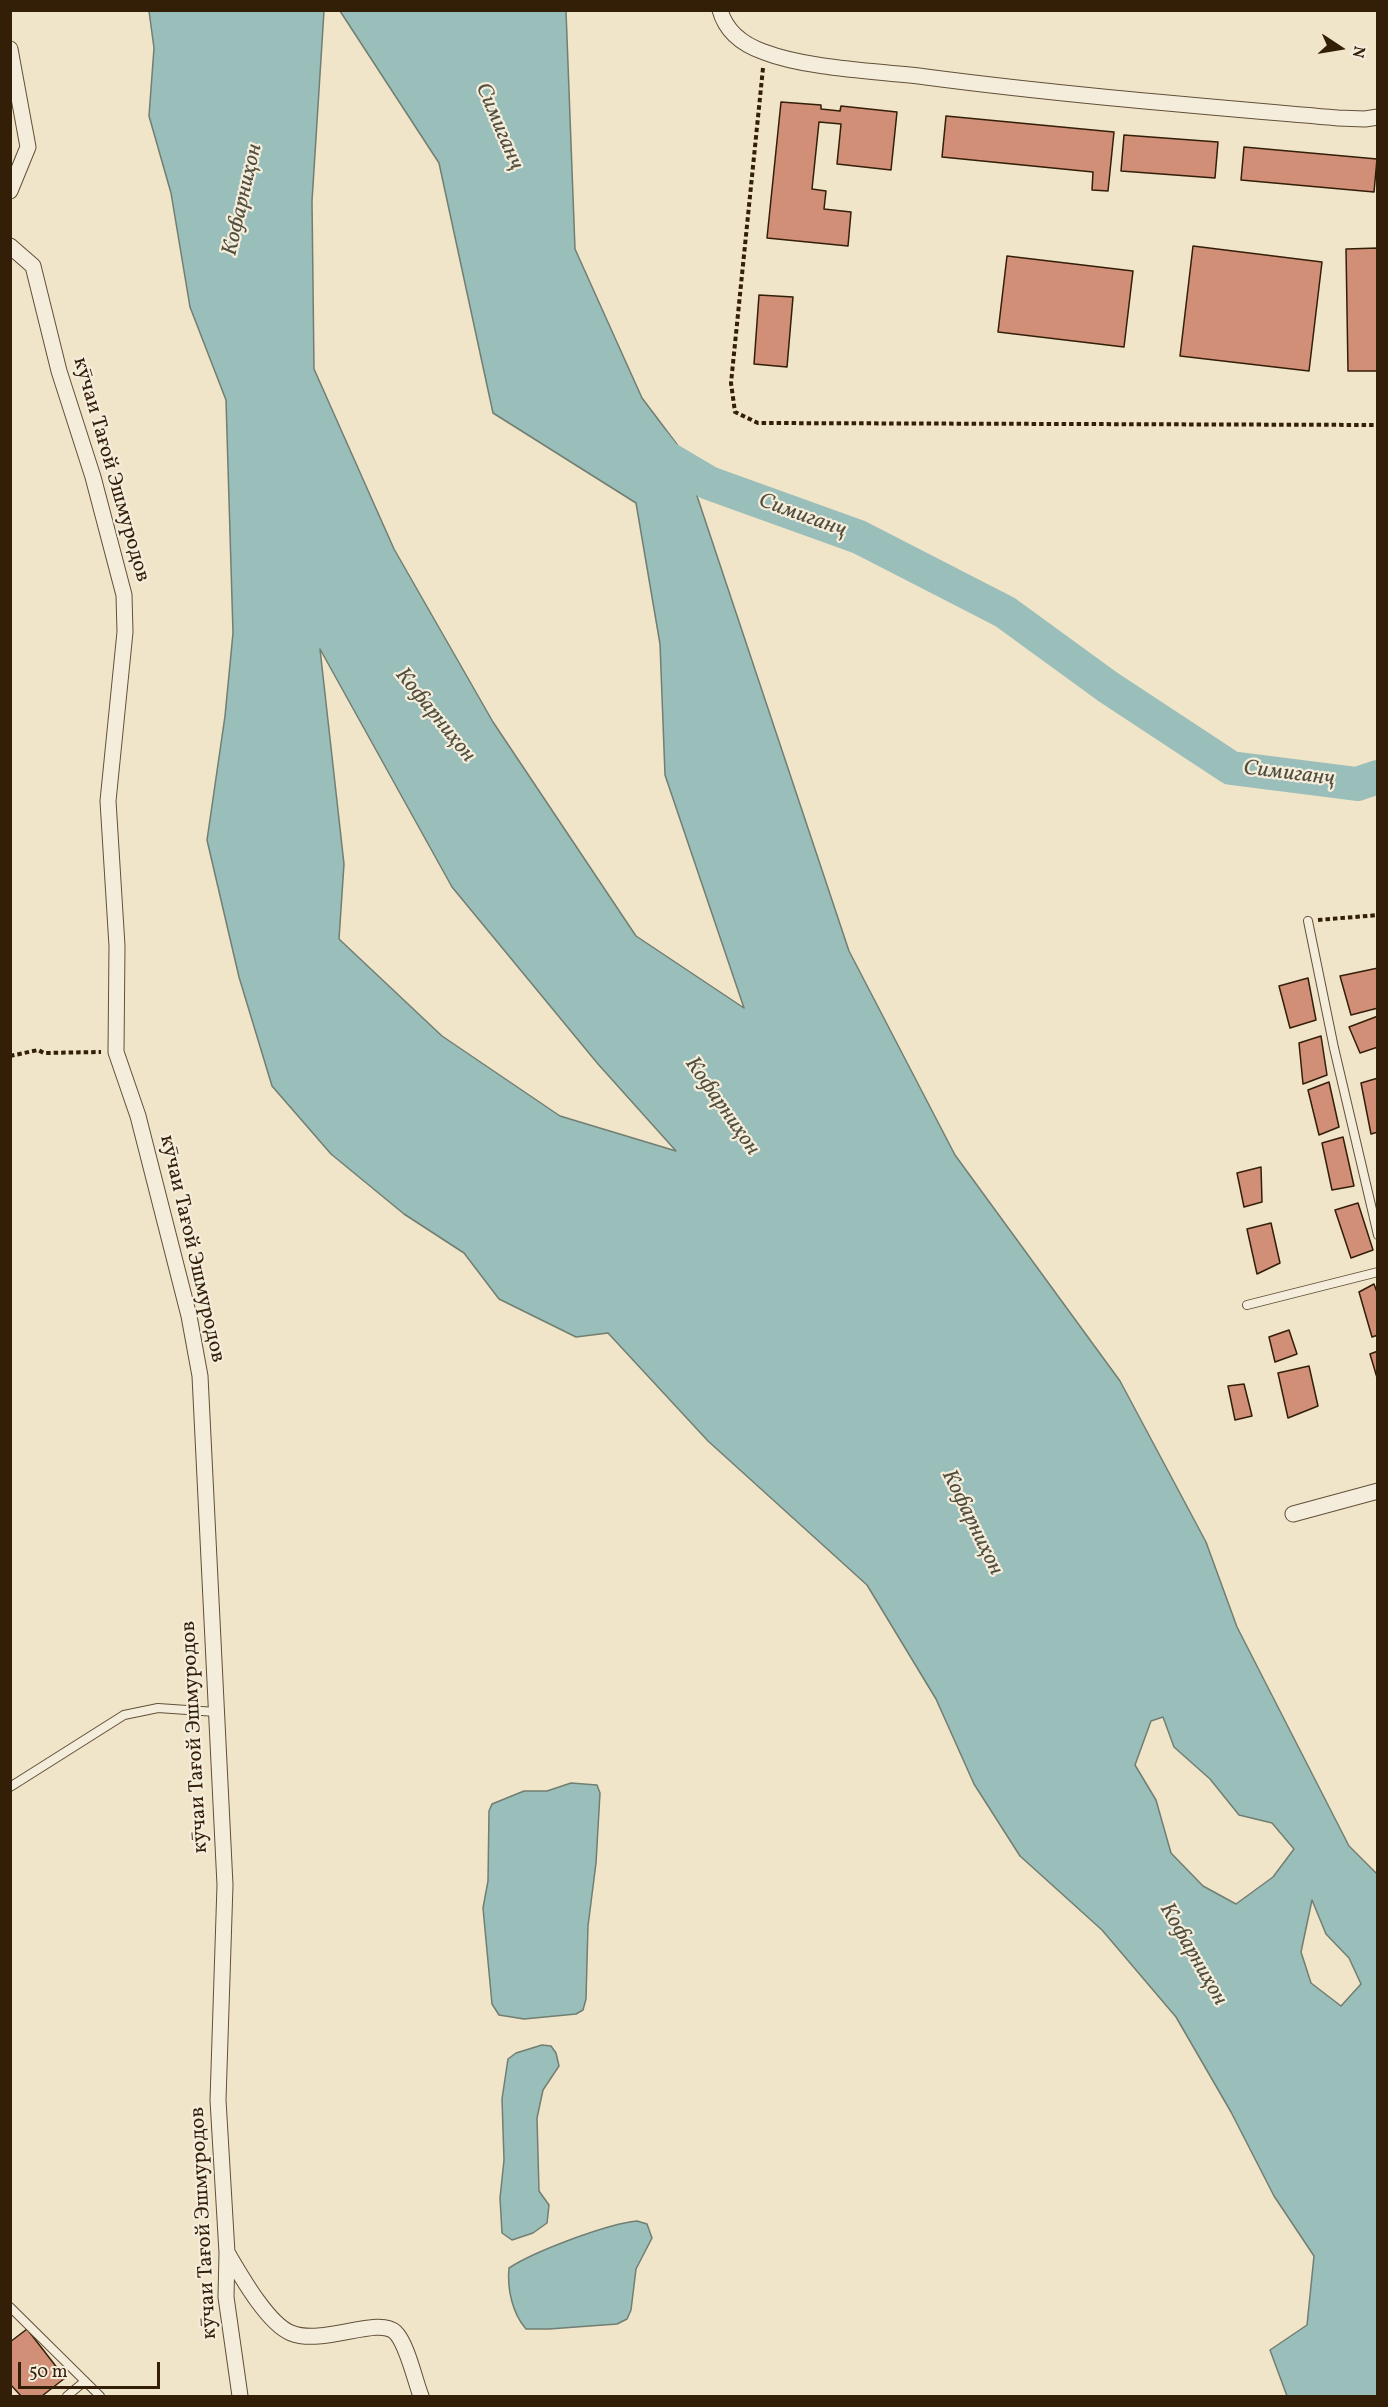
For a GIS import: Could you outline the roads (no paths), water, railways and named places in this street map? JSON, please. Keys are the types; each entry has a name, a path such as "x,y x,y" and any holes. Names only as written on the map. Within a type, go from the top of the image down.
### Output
{"street":[{"path":"720,10 723,22 738,39 764,52 809,63 1050,93 1338,118 1377,117"},
{"path":"10,49 28,147 10,191"},
{"name":"кӯчаи Тағой Эшмуродов","path":"10,246 33,266 59,371 93,477 124,595 125,632 108,801 117,946 116,1052 138,1116 189,1317 199,1367 225,1885 218,2100 228,2253 226,2297 240,2397"},
{"path":"1293,1514 1377,1491"},
{"path":"228,2253 248,2289 277,2323 291,2333 311,2337 331,2336 372,2326 386,2326 396,2332 421,2397"}],"lane":[{"path":"1308,921 1334,1048 1377,1235"},
{"path":"1247,1305 1377,1272"},
{"path":"10,1787 123,1715 158,1708 216,1712"},
{"path":"10,2307 100,2397"},
{"path":"67,2397 85,2381"}],"water":[{"name":"Кофарниҳон","path":"149,11 324,11 312,201 314,369 394,549 493,722 636,936 744,1008 665,775 660,644 636,503 493,413 439,163 340,11 566,11 575,249 642,398 682,451 849,951 955,1155 1120,1381 1206,1542 1237,1627 1349,1846 1377,1874 1377,2396 1287,2396 1270,2350 1307,2325 1314,2256 1274,2196 1231,2112 1176,2017 1102,1930 1020,1856 974,1784 936,1699 867,1585 708,1441 608,1333 576,1337 499,1299 464,1253 404,1214 331,1154 272,1086 239,977 207,840 225,716 233,633 226,400 190,307 171,193 149,116 154,48","holes":["320,649 452,887 598,1064 676,1151 560,1116 442,1036 339,939 344,864","1163,1717 1174,1747 1210,1779 1239,1815 1272,1823 1294,1849 1273,1877 1236,1904 1203,1886 1171,1853 1156,1800 1135,1765 1151,1721","1312,1900 1326,1934 1349,1958 1361,1984 1341,2006 1311,1983 1301,1952"]},
{"path":"571,1783 597,1785 600,1793 596,1863 588,1926 586,1999 583,2010 576,2014 524,2019 499,2015 492,2004 483,1908 488,1881 489,1811 492,1804 524,1791 547,1791"},
{"path":"542,2045 551,2046 556,2053 559,2066 543,2090 537,2118 539,2191 549,2205 547,2223 533,2233 512,2240 502,2233 500,2198 504,2160 502,2099 508,2059 516,2053"},
{"path":"637,2221 647,2224 652,2238 636,2269 631,2310 627,2319 617,2324 526,2329 517,2316 512,2300 509,2268 571,2239 608,2227"}],"waterway":[{"name":"Симиганҷ","path":"654,443 665,457 709,483 859,537 1005,612 1108,687 1231,768 1357,784 1378,777"}]}
